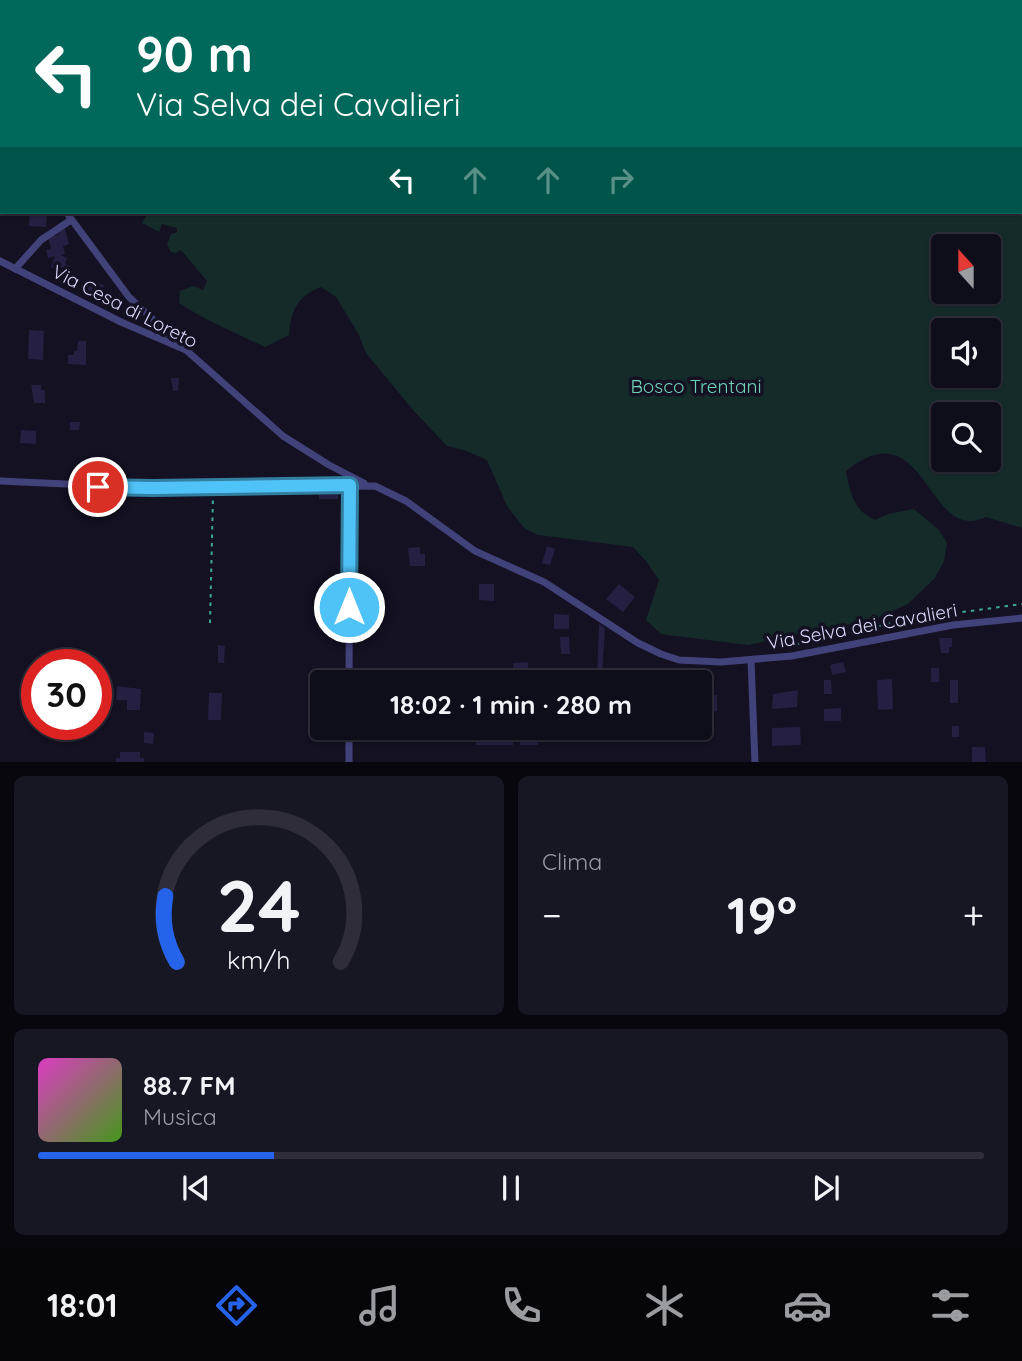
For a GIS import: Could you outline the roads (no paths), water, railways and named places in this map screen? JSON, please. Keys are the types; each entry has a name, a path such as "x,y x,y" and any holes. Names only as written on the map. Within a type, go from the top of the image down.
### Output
{"street":[{"path":"67,214 128,297 186,350"},
{"path":"15,269 41,240 71,220"},
{"name":"Via Cesa di Loreto","path":"0,261 121,322 186,350 283,436 367,485"},
{"name":"Via Selva dei Cavalieri","path":"0,481 116,488 350,485 383,488 399,496 467,545 544,582 655,652 691,662 761,660 818,652 953,625 1022,618"},
{"path":"349,670 350,485"},
{"path":"751,660 755,762"},
{"path":"349,740 349,762"}],"park label":[{"name":"Bosco Trentani","path":"696,386"}]}
